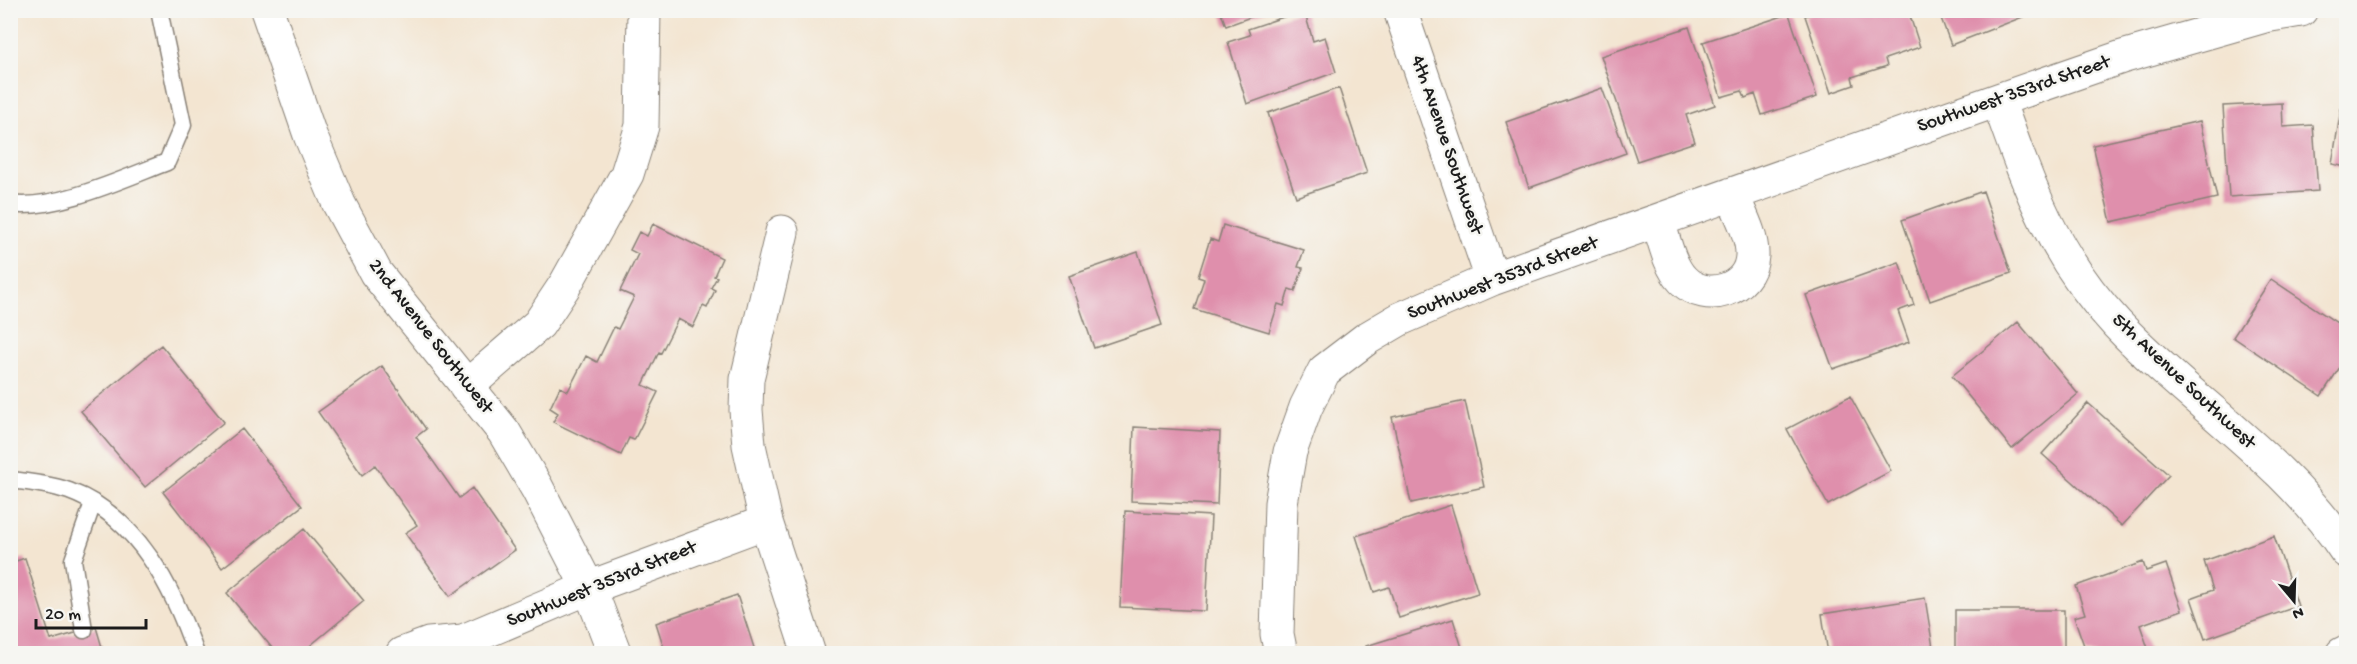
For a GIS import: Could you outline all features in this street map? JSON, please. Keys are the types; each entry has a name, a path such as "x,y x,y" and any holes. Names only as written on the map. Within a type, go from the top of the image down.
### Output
{"street":[{"name":"2nd Avenue Southwest","path":"267,10 309,135 339,204 376,273 504,432 537,488 588,588 615,654"},
{"path":"466,387 539,324 565,285 627,174 642,126 644,10"},
{"name":"4th Avenue Southwest","path":"1400,10 1492,279"},
{"name":"Southwest 353rd Street","path":"1281,654 1277,634 1281,503 1290,452 1306,407 1324,371 1366,339 1400,319 1492,279 1998,100 2122,57 2265,16 2301,10"},
{"name":"5th Avenue Southwest","path":"1998,100 2044,222 2060,250 2087,288 2116,323 2145,351 2287,478 2346,551"},
{"path":"1658,221 1681,279 1692,288 1704,293 1718,293 1742,280 1749,268 1752,254 1732,194"},
{"path":"782,232 747,380 746,410 749,446 766,522 809,654"},
{"name":"Southwest 353rd Street","path":"402,654 429,644 463,640 588,588 766,522"},
{"path":"2342,654 2346,652"}],"lane":[{"path":"10,204 24,207 85,194 167,162 183,125 159,10"},
{"path":"10,480 70,492 93,503 122,525 148,553 168,584 196,654"},
{"path":"84,630 73,560 93,503"}],"building":[{"path":"1220,10 1267,10 1267,11 1226,26"},
{"path":"1304,10 1313,41 1325,37 1336,72 1247,104 1228,42 1250,35 1248,29"},
{"path":"1822,10 1908,10 1920,47 1885,59 1887,66 1852,77 1854,85 1831,93 1805,16"},
{"path":"1938,10 2038,10 2038,11 1951,45"},
{"path":"1789,14 1817,97 1762,115 1755,94 1745,98 1742,91 1721,97 1703,42"},
{"path":"1689,27 1715,105 1686,115 1695,142 1637,161 1601,56"},
{"path":"1339,88 1367,173 1296,197 1268,113"},
{"path":"1602,88 1626,153 1529,188 1506,122"},
{"path":"2343,96 2346,97 2346,167 2332,164"},
{"path":"2282,103 2283,127 2313,125 2318,191 2229,197 2223,106"},
{"path":"2200,121 2217,198 2111,222 2093,145"},
{"path":"1983,191 2011,273 1930,301 1902,220"},
{"path":"653,224 722,258 714,276 717,277 711,288 715,290 707,308 703,306 693,327 678,319 661,353 659,352 643,385 658,392 634,440 629,438 621,455 553,422 558,413 550,408 560,387 568,391 586,356 597,362 614,327 618,329 634,297 620,291 638,254 630,250 639,232 647,236"},
{"path":"1223,225 1304,250 1298,267 1303,268 1295,291 1289,289 1284,306 1278,304 1269,332 1194,309 1204,279 1198,277 1210,239 1218,242"},
{"path":"1138,252 1162,325 1094,348 1069,276"},
{"path":"1899,262 1914,305 1898,311 1909,342 1833,369 1806,295"},
{"path":"2271,279 2346,329 2346,358 2321,396 2233,337"},
{"path":"2018,322 2078,394 2012,449 1952,376"},
{"path":"161,345 224,422 145,487 81,411"},
{"path":"382,366 426,429 416,437 459,498 472,488 515,550 450,596 405,533 417,525 375,465 362,475 318,412"},
{"path":"1850,396 1891,471 1828,505 1787,429"},
{"path":"1465,401 1484,487 1411,503 1392,417"},
{"path":"2088,403 2169,475 2122,526 2042,454"},
{"path":"1134,427 1220,432 1217,505 1131,501"},
{"path":"242,429 302,506 222,568 163,492"},
{"path":"1451,505 1478,593 1399,618 1389,587 1374,592 1356,536"},
{"path":"1125,511 1211,516 1206,611 1120,607"},
{"path":"304,529 364,601 300,654 277,654 227,593"},
{"path":"2274,536 2298,606 2205,639 2191,598 2213,590 2204,561"},
{"path":"25,558 51,640 96,627 104,654 10,654 10,563"},
{"path":"2143,562 2146,571 2166,564 2182,610 2140,625 2150,654 2087,654 2074,617 2085,614 2076,586"},
{"path":"737,595 756,654 666,654 656,623"},
{"path":"1925,598 1934,654 1828,654 1822,614"},
{"path":"1955,610 2064,610 2064,654 1955,654"},
{"path":"1453,619 1464,654 1368,654 1366,646"}]}
